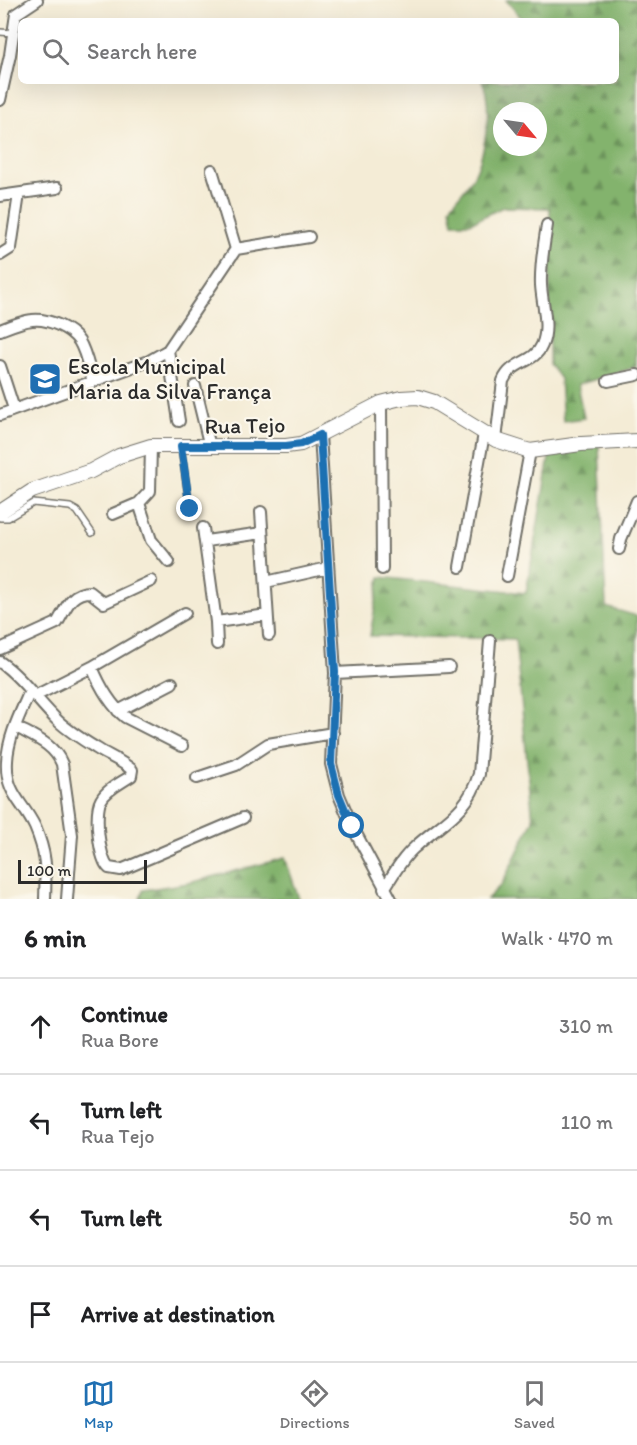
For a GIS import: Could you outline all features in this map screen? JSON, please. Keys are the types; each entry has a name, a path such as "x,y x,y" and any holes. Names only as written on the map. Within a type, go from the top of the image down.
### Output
{"street":[{"path":"0,100 16,14 37,0"},
{"path":"212,170 236,249"},
{"path":"0,196 57,189"},
{"path":"0,255 11,248 19,194"},
{"path":"460,567 503,381 506,373 512,367 532,358 544,342 546,331 541,267 547,225"},
{"path":"0,415 149,361 168,350 236,249 309,237"},
{"path":"0,330 32,320 43,320 60,326 72,333 80,342 93,382"},
{"path":"168,350 179,421"},
{"path":"0,366 14,409"},
{"path":"608,381 637,375"},
{"path":"195,386 210,447"},
{"name":"Rua Tejo","path":"0,512 32,491 91,471 119,456 151,446 301,444 381,403 401,398 418,397 434,402 490,437 530,451 581,444 637,441"},
{"path":"381,403 382,569"},
{"path":"320,435 335,672 331,764 339,795 391,899"},
{"path":"113,514 140,503 150,491 151,446"},
{"path":"507,576 530,451"},
{"path":"619,549 637,501"},
{"path":"140,503 151,540 169,562"},
{"path":"261,512 269,635"},
{"path":"203,528 217,644"},
{"path":"206,541 262,533"},
{"path":"266,582 328,568"},
{"path":"0,649 57,623 64,609 77,595 90,592 100,602 106,603 151,580"},
{"path":"45,899 44,852 34,826 10,788 7,773 8,754 16,727 32,693 92,667 185,613"},
{"path":"216,622 267,615"},
{"path":"384,889 414,848 466,804 475,789 479,774 490,641"},
{"path":"0,662 20,677 60,722 96,748 130,767 131,776 106,792 98,806 97,817 103,861 109,868 121,870 243,818"},
{"path":"92,667 118,711 125,717 182,746"},
{"path":"335,672 449,667"},
{"path":"118,711 172,683"},
{"path":"16,727 52,748 62,764 72,835 67,899"},
{"path":"197,778 236,765 268,744 333,733"}],"lane":[{"path":"0,32 14,33"},
{"path":"181,446 190,509"},
{"path":"0,518 8,518 33,503 70,507 77,511 92,532"}],"green space":[{"path":"506,0 637,0 636,367 577,385 584,418 563,421 560,379 549,364 550,208 503,207 470,223 453,223 450,207 475,174 480,160 487,125 487,101 483,84 619,84 619,18 521,18"},
{"path":"599,445 606,607 637,616 637,899 487,899 502,884 533,820 515,639 370,636 380,577 526,593 550,452"},
{"path":"285,858 299,899 140,899 143,890 189,883"}],"place":[{"name":"Escola Municipal Maria da Silva França","path":"45,379"}],"route":[{"path":"190,509 181,446 286,446 301,444 320,435 335,672 331,764 339,795 352,826"}]}
